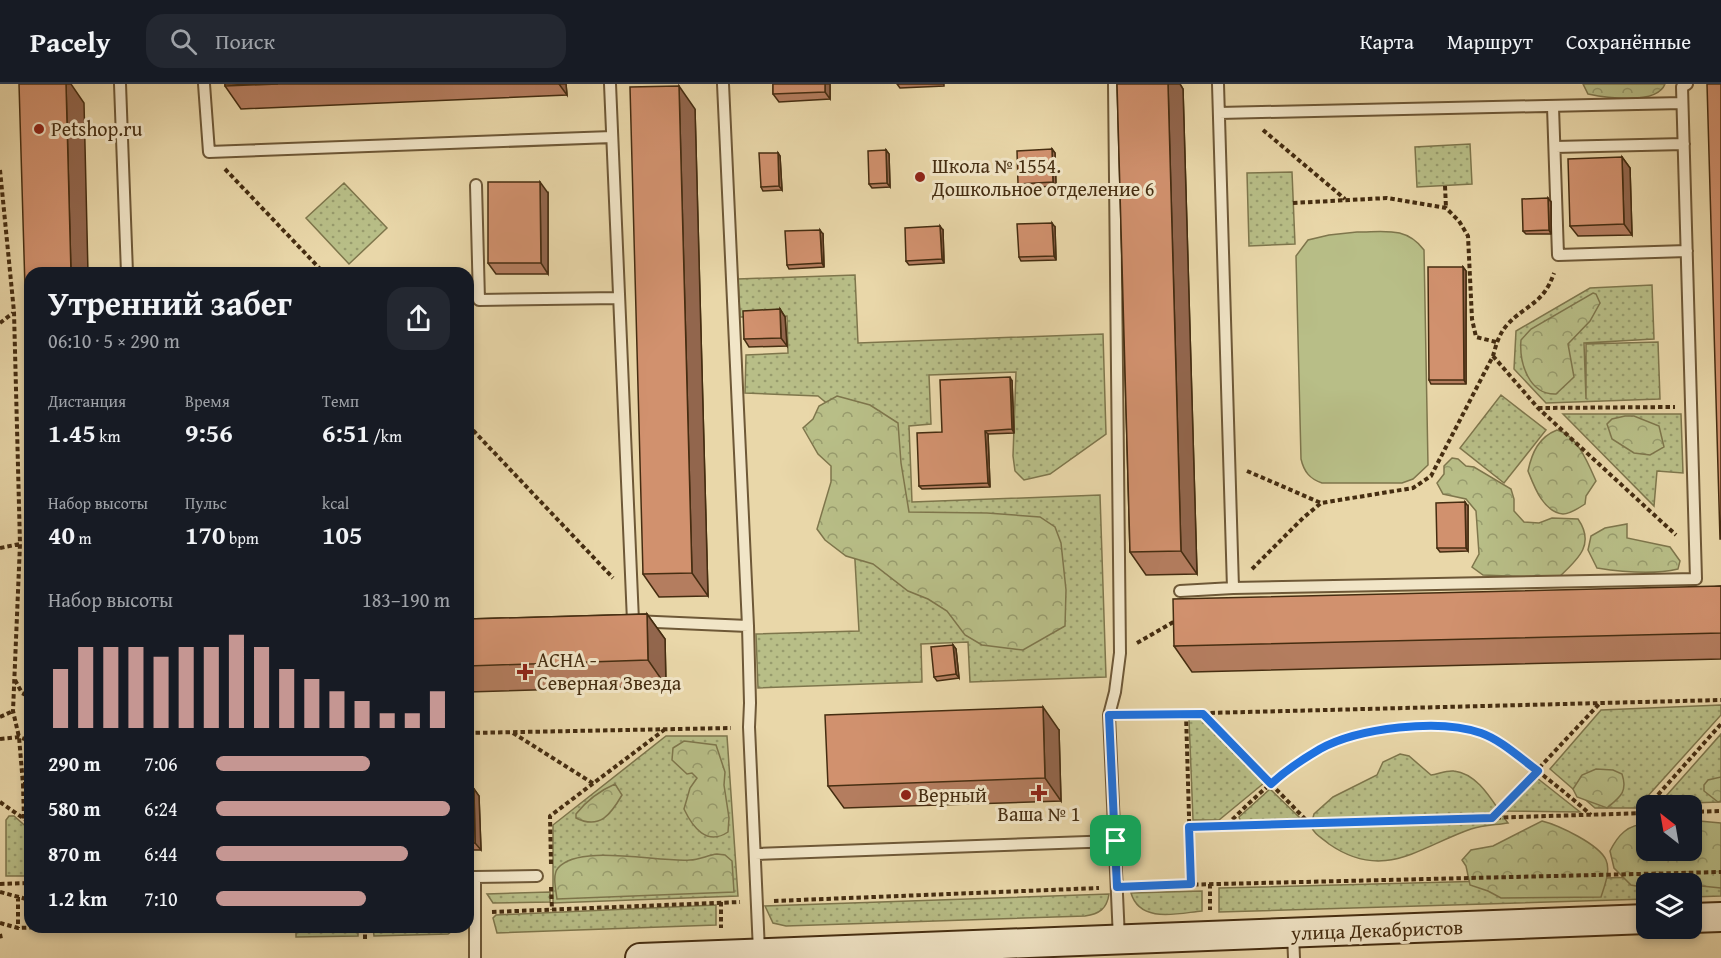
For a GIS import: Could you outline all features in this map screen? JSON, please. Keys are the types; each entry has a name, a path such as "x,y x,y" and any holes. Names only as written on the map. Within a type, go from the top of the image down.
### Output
{"main road":[{"path":"1702,918 1721,917"},
{"name":"улица Декабристов","path":"640,958 1119,939 1294,946 1636,921"}],"lane":[{"path":"120,84 127,267"},
{"path":"204,84 209,152 612,137"},
{"path":"610,84 633,621"},
{"path":"723,84 748,626 749,727 759,953"},
{"path":"1114,84 1120,652 1115,692 1109,715 1119,939"},
{"path":"1218,84 1233,588"},
{"path":"1180,591 1696,579 1682,104 1682,87 1687,84"},
{"path":"1219,113 1682,104"},
{"path":"1553,107 1558,255 1687,251"},
{"path":"1555,147 1684,144"},
{"path":"476,185 479,300 619,298"},
{"path":"621,621 748,626"},
{"path":"755,854 1116,841"},
{"path":"474,877 537,876"},
{"path":"474,901 476,958"}],"path":[{"path":"1242,112 1345,199"},
{"path":"209,152 318,267"},
{"path":"0,170 14,312 20,544 13,711 19,737 24,819"},
{"path":"1445,186 1446,208"},
{"path":"1293,203 1387,198 1446,208 1459,221 1468,236 1476,337 1496,342"},
{"path":"1233,588 1303,518 1322,503 1413,488 1431,476 1493,356 1496,342 1507,325 1540,300 1550,286 1556,270 1558,255"},
{"path":"0,324 14,312"},
{"path":"1493,356 1538,408 1695,552"},
{"path":"1538,408 1691,407"},
{"path":"474,431 632,598"},
{"path":"1230,464 1322,503"},
{"path":"0,548 20,544"},
{"path":"1120,652 1186,614"},
{"path":"15,679 24,694"},
{"path":"1109,715 1721,700"},
{"path":"1492,818 1600,703"},
{"path":"0,717 13,711"},
{"path":"1186,714 1191,884"},
{"path":"1203,714 1309,824"},
{"path":"1658,795 1721,724"},
{"path":"1226,826 1271,784 1321,749 1357,735 1399,727 1444,726 1481,733 1510,750 1592,815"},
{"path":"474,733 749,727"},
{"path":"550,816 664,729"},
{"path":"512,732 594,784"},
{"path":"0,739 19,737 24,739"},
{"path":"0,802 24,819"},
{"path":"1702,812 1721,811"},
{"path":"1189,827 1636,814"},
{"path":"475,913 1191,884 1721,872"},
{"path":"0,884 24,884"},
{"path":"1210,884 1210,912"},
{"path":"0,892 24,898"},
{"path":"18,897 18,928"},
{"path":"721,902 721,928"},
{"path":"0,923 24,928"},
{"path":"365,933 365,942"},
{"path":"0,934 1,939"}],"green space":[{"path":"1583,84 1665,84 1660,91 1652,95 1631,98 1588,94"},
{"path":"1470,144 1472,184 1417,187 1415,147"},
{"path":"1292,172 1295,244 1249,246 1247,173"},
{"path":"344,183 387,228 349,264 306,218"},
{"path":"1385,231 1402,234 1417,242 1424,250 1428,465 1413,479 1402,483 1322,483 1308,474 1301,459 1296,256 1308,240 1357,232"},
{"path":"855,275 858,343 1103,334 1106,434 1050,474 1024,480 1015,471 1013,456 1016,372 929,375 931,424 909,426 912,502 1100,495 1106,677 970,682 968,642 921,644 922,682 758,688 756,634 859,631 847,420 818,396 745,393 746,355 788,353 787,316 740,317 738,279"},
{"path":"1652,285 1654,339 1584,343 1586,399 1586,344 1658,342 1660,399 1546,403 1514,369 1516,331 1590,288"},
{"path":"1593,293 1596,294 1600,303 1590,321 1568,344 1574,377 1556,394 1539,389 1524,367 1521,340 1531,329"},
{"path":"1501,395 1546,430 1504,483 1460,448"},
{"path":"837,396 870,405 898,423 901,463 909,512 987,513 1040,517 1055,527 1061,543 1066,590 1065,626 1023,650 982,645 965,635 947,611 928,599 908,591 873,564 846,556 825,540 817,529 831,482 831,466 818,454 803,428 813,419 819,406"},
{"path":"1563,414 1681,414 1683,473 1657,471 1654,506"},
{"path":"1634,416 1659,426 1664,447 1650,455 1634,453 1612,439 1607,424 1612,419"},
{"path":"1557,430 1576,444 1596,481 1586,496 1585,504 1563,514 1550,509 1545,503 1536,491 1528,471 1537,446 1545,437"},
{"path":"1452,458 1458,459 1466,466 1474,467 1511,489 1514,511 1524,522 1539,523 1552,518 1578,519 1583,528 1585,544 1572,565 1558,578 1483,575 1472,567 1479,554 1476,511 1466,499 1443,494 1437,483 1444,474 1444,466"},
{"path":"1627,524 1627,538 1670,547 1680,561 1678,569 1638,572 1597,568 1588,550 1591,536 1605,528"},
{"path":"1721,705 1721,715 1649,795 1636,795 1636,808 1595,808 1550,769 1601,710"},
{"path":"1201,718 1264,783 1219,820 1193,820 1189,719"},
{"path":"1721,734 1721,802 1702,803 1702,795 1667,795"},
{"path":"666,736 727,736 738,896 553,903 553,825"},
{"path":"684,741 716,745 725,772 724,785 729,818 728,832 720,836 707,836 702,833 692,823 684,809 690,788 697,778 692,773 687,774 672,760 673,748"},
{"path":"1400,754 1409,756 1431,775 1454,771 1471,778 1486,791 1508,823 1471,829 1418,852 1384,861 1367,860 1349,855 1329,844 1316,833 1311,825 1314,814 1333,797 1377,775 1383,762"},
{"path":"1596,769 1613,770 1622,774 1624,780 1622,794 1607,808 1577,797 1573,789 1582,775"},
{"path":"1721,777 1721,801 1718,802 1704,791 1704,785 1708,780"},
{"path":"1537,778 1580,812 1504,811"},
{"path":"615,784 622,795 609,814 592,822 576,818 576,814 589,800"},
{"path":"1270,789 1300,818 1241,823 1239,817"},
{"path":"9,816 14,816 24,825 24,876 6,876 6,820"},
{"path":"1542,821 1577,836 1602,854 1608,869 1601,897 1501,898 1470,885 1466,866 1462,860 1471,850 1493,846"},
{"path":"1702,821 1721,823 1721,888 1702,886 1702,873 1636,873 1636,886 1631,885 1614,868 1610,851 1620,835 1636,826 1636,861 1702,861"},
{"path":"717,854 725,855 732,861 734,892 557,899 556,871 568,861 601,855 690,860"},
{"path":"1702,875 1721,875 1721,896 1702,897"},
{"path":"1636,877 1636,899 1219,912 1219,888"},
{"path":"1202,891 1202,911 1172,914 1151,913 1143,909 1136,903 1131,893"},
{"path":"550,892 550,902 493,903 487,894"},
{"path":"1109,894 1102,910 1085,916 786,926 773,923 765,906"},
{"path":"716,905 716,925 497,933 493,918 496,915"},
{"path":"296,933 358,933 358,936 296,937"},
{"path":"374,933 449,933 448,934 374,936"}],"building":[{"path":"19,84 66,84 71,267 24,267"},
{"path":"225,84 278,84 225,86"},
{"path":"773,84 825,84 825,92 773,94"},
{"path":"1117,84 1168,84 1181,551 1130,552"},
{"path":"1707,84 1721,84 1721,539 1720,539"},
{"path":"679,86 692,573 643,574 630,87"},
{"path":"1052,149 1053,182 1018,184 1017,151"},
{"path":"886,150 887,183 869,184 868,151"},
{"path":"759,153 778,153 779,186 761,187"},
{"path":"1622,157 1624,224 1570,226 1568,159"},
{"path":"488,182 540,182 541,263 488,263"},
{"path":"1548,198 1549,230 1523,231 1522,199"},
{"path":"1052,223 1054,256 1019,257 1017,224"},
{"path":"940,226 942,259 906,261 905,228"},
{"path":"820,230 822,263 787,265 785,231"},
{"path":"1428,267 1463,267 1464,380 1429,380"},
{"path":"780,309 781,338 744,339 743,311"},
{"path":"1010,377 1012,429 985,431 988,483 919,486 917,433 942,432 940,380"},
{"path":"1465,502 1466,548 1437,548 1436,503"},
{"path":"1721,586 1721,633 1174,646 1173,599"},
{"path":"647,614 648,660 474,666 474,619"},
{"path":"953,645 956,674 934,677 931,647"},
{"path":"1043,707 1045,778 828,786 825,715"},
{"path":"474,789 475,843 474,843"}],"place":[{"name":"Petshop.ru","path":"39,129"},
{"name":"Школа № 1554. Дошкольное отделение 6","path":"920,177"},
{"name":"АСНА - Северная Звезда","path":"525,672"},
{"name":"Ваша № 1","path":"1039,793"},
{"name":"Верный","path":"906,795"}],"route":[{"path":"1203,714 1271,784 1321,749 1357,735 1399,727 1444,726 1481,733 1510,750 1538,771 1492,818 1189,827 1191,884 1117,887 1116,841 1109,715 1203,714"}]}
